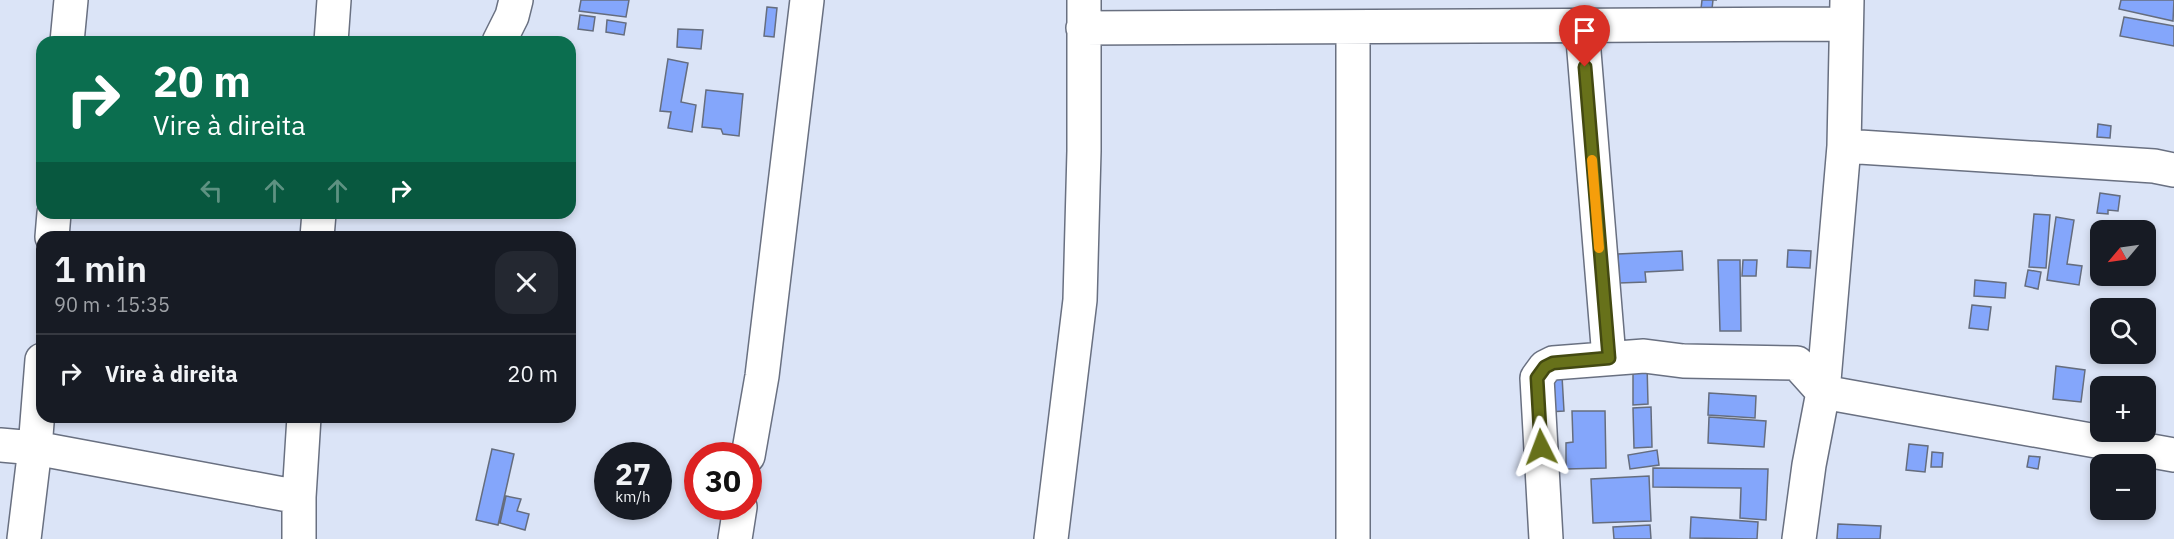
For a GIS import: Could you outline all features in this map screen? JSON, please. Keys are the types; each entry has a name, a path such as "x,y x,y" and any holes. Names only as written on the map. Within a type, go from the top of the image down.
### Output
{"street":[{"path":"67,36 70,0"},
{"path":"331,36 334,0"},
{"path":"502,36 512,16 516,0"},
{"path":"750,442 762,376 807,0"},
{"path":"1051,539 1080,300 1084,151 1083,14 1353,27 1582,27 1847,12 1844,146 1822,392 1799,539"},
{"path":"1353,27 1353,539"},
{"path":"1582,27 1609,358"},
{"path":"1844,146 2154,166 2174,170"},
{"path":"1546,539 1537,378 1545,367 1553,363 1644,356 1683,361 1797,363 1822,392 2174,455"},
{"path":"24,539 37,423"},
{"path":"299,539 304,423"},
{"path":"0,446 35,448 299,497"},
{"path":"735,539 738,520"}],"building":[{"path":"581,0 629,0 626,17 579,11"},
{"path":"1702,0 1713,0 1712,9 1701,9"},
{"path":"2121,0 2174,0 2173,21 2119,9"},
{"path":"767,7 777,8 774,37 764,36"},
{"path":"580,15 595,17 593,31 578,29"},
{"path":"2124,17 2174,26 2174,46 2120,36"},
{"path":"607,20 626,23 624,35 606,32"},
{"path":"678,29 703,30 701,49 677,47"},
{"path":"668,59 688,63 681,102 696,105 692,132 668,128 671,112 660,111"},
{"path":"706,90 743,94 739,136 723,134 721,129 702,127"},
{"path":"2098,124 2111,126 2110,138 2097,137"},
{"path":"2100,193 2120,196 2118,211 2108,210 2108,214 2097,213"},
{"path":"2034,214 2050,215 2046,268 2029,267"},
{"path":"2056,217 2074,220 2067,264 2082,266 2079,285 2047,280"},
{"path":"1788,250 1811,251 1810,268 1787,267"},
{"path":"1682,251 1683,270 1645,272 1646,282 1619,283 1618,254"},
{"path":"1718,260 1740,260 1741,331 1720,331"},
{"path":"1743,260 1757,260 1756,276 1742,276"},
{"path":"2028,270 2041,272 2038,289 2025,286"},
{"path":"1975,280 2006,283 2005,298 1974,296"},
{"path":"1972,305 1991,307 1988,330 1969,328"},
{"path":"1633,364 1647,364 1648,404 1633,405"},
{"path":"2056,366 2085,370 2081,402 2053,399"},
{"path":"1546,376 1562,376 1564,411 1548,412"},
{"path":"1709,393 1756,396 1755,418 1708,415"},
{"path":"1651,407 1652,447 1634,448 1633,408"},
{"path":"1572,411 1605,411 1606,468 1566,469 1566,443 1573,442"},
{"path":"1709,417 1766,421 1764,447 1708,443"},
{"path":"1909,444 1928,446 1925,472 1906,470"},
{"path":"492,449 514,454 498,525 476,520"},
{"path":"1657,450 1659,465 1630,469 1628,455"},
{"path":"1932,452 1943,453 1942,467 1931,467"},
{"path":"2029,456 2040,457 2038,469 2027,467"},
{"path":"1653,468 1768,469 1766,520 1740,518 1741,488 1653,487"},
{"path":"1649,476 1651,521 1593,523 1591,479"},
{"path":"506,496 521,499 517,511 529,514 525,530 500,523"},
{"path":"1691,517 1758,522 1757,539 1690,538"},
{"path":"1838,524 1881,526 1880,539 1837,539"},
{"path":"1650,525 1651,539 1614,539 1613,527"}],"slow traffic":[{"path":"1592,160 1599,248"}],"route":[{"path":"1541,447 1537,378 1545,367 1553,363 1609,358 1585,67"}]}
